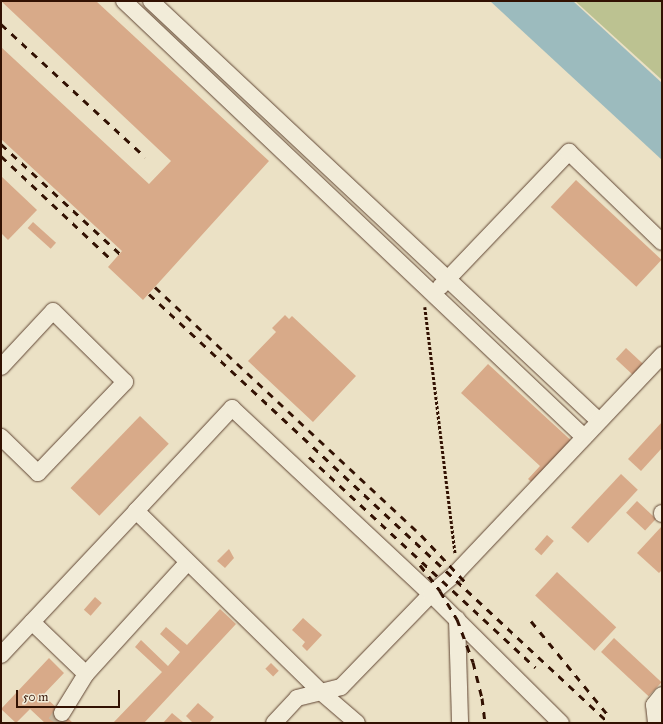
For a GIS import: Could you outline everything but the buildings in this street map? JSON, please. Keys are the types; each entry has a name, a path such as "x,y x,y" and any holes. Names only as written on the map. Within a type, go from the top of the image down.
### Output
{"lane":[{"path":"124,1 584,437"},
{"path":"151,1 599,421"},
{"path":"433,294 569,152 662,242"},
{"path":"1,367 53,311 125,382 38,473 1,437"},
{"path":"274,723 297,698 341,687 432,594 456,572 662,354"},
{"path":"1,655 232,408 432,594 561,723"},
{"path":"136,510 321,692 357,723"},
{"path":"62,713 86,674 188,562"},
{"path":"457,619 460,723"},
{"path":"32,622 86,674"},
{"path":"656,723 654,705 662,695"}],"path":[{"path":"433,294 425,303 456,555"}],"green space":[{"path":"575,1 662,1 662,80"}],"water":[{"path":"490,1 573,1 662,83 662,160"}],"tunnel":[{"path":"55,723 62,713"}],"railway":[{"path":"1,24 145,157"},
{"path":"1,144 120,254"},
{"path":"1,156 113,261"},
{"path":"155,287 421,535 468,585"},
{"path":"149,294 609,723"},
{"path":"309,457 535,667"},
{"path":"420,565 440,591 457,619 473,662 482,698 485,723"},
{"path":"531,621 608,715"}]}
